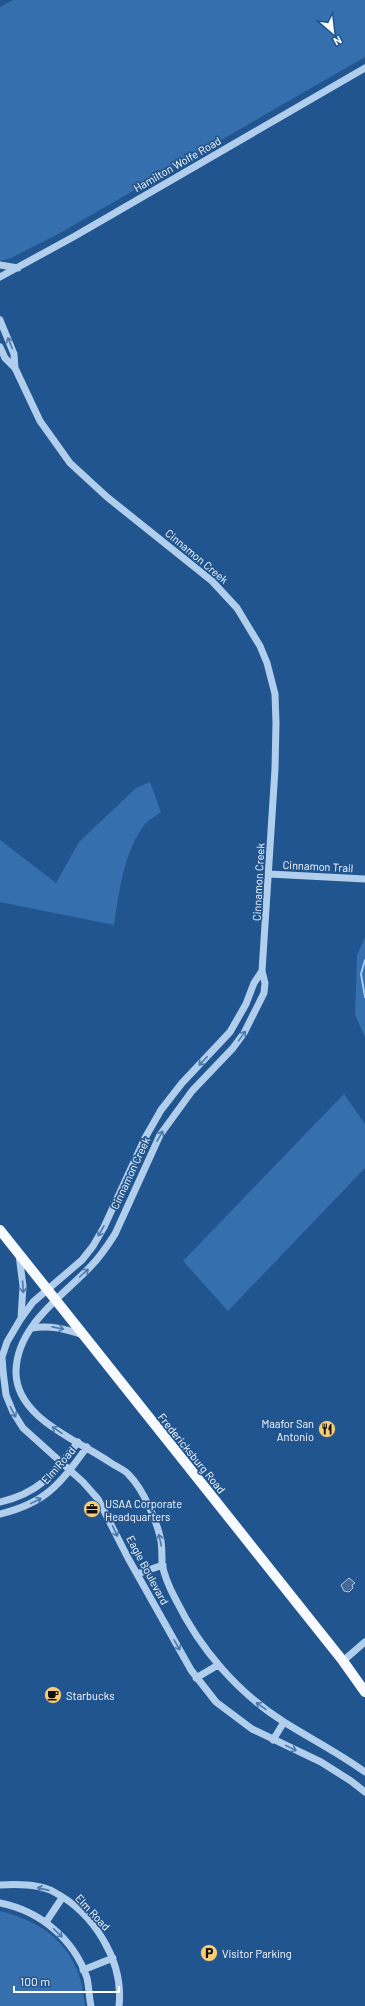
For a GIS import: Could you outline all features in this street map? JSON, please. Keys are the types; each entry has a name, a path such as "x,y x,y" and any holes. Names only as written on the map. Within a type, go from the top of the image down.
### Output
{"main road":[{"name":"Fredericksburg Road","path":"0,1230 343,1661 365,1692"}],"street":[{"name":"Hamilton Wolfe Road","path":"0,277 365,68"},
{"path":"0,265 18,268"},
{"name":"Cinnamon Creek","path":"0,320 14,354 15,368"},
{"name":"Cinnamon Creek","path":"0,347 5,358 15,368 40,421 70,463 107,497 212,581 237,608 260,646 268,666 276,707 276,752 262,971 265,983 264,993 244,1033 233,1048 192,1091 160,1135 106,1248 91,1266 55,1300"},
{"name":"Cinnamon Trail","path":"269,874 365,879"},
{"name":"Cinnamon Creek","path":"47,1290 82,1260 93,1246 109,1216 139,1150 161,1110 182,1083 221,1043 240,1017 254,983 262,971"},
{"path":"246,1004 257,1009"},
{"path":"109,1216 120,1221"},
{"path":"18,1254 23,1286 20,1320"},
{"name":"Eagle Boulevard","path":"47,1290 33,1302 20,1320 7,1342 2,1357 6,1395 13,1412 23,1428 70,1470 98,1499 137,1574 196,1678 216,1702 252,1729 321,1762 351,1781 365,1792"},
{"name":"Eagle Boulevard","path":"55,1300 32,1328 18,1356 16,1373 19,1390 35,1414 129,1475 145,1498 161,1541 162,1565 167,1583 176,1602 196,1635 218,1664 254,1701 284,1722 326,1746 365,1772"},
{"path":"32,1328 46,1326 58,1327 83,1335"},
{"name":"Elm Road","path":"0,1502 31,1492 62,1463 78,1442"},
{"name":"Elm Road","path":"0,1514 18,1510 43,1498 70,1470 87,1447"},
{"path":"137,1574 162,1565"},
{"path":"343,1661 365,1642"},
{"path":"196,1678 218,1664"},
{"path":"273,1740 284,1722"},
{"name":"Elm Road","path":"0,1885 21,1884 54,1891 72,1904 99,1932 113,1958 121,1992 119,2006"},
{"path":"46,1922 62,1898"},
{"path":"0,1903 15,1906 46,1922 61,1935 79,1960 87,1980 91,2006"},
{"path":"83,1970 113,1958"}],"shaded area":[{"path":"13,0 365,0 365,57 60,233 11,258 0,261 0,7"},
{"path":"150,782 161,812 146,823 132,845 124,872 114,925 0,902 0,840 56,883 79,842 136,788"},
{"path":"365,937 365,1037 355,1015 357,955"},
{"path":"344,1094 365,1124 365,1168 228,1311 183,1261"},
{"path":"349,1578 355,1583 352,1585 353,1588 349,1592 344,1591 341,1585"},
{"path":"0,1911 34,1924 60,1943 70,1956 77,1970 85,2006 0,2006"}],"waterway":[{"path":"365,960 361,974 365,997"}],"place":[{"name":"Maafor San Antonio","path":"327,1429"},
{"name":"USAA Corporate Headquarters","path":"92,1509"},
{"name":"Starbucks","path":"53,1695"},
{"name":"Visitor Parking","path":"209,1953"}]}
